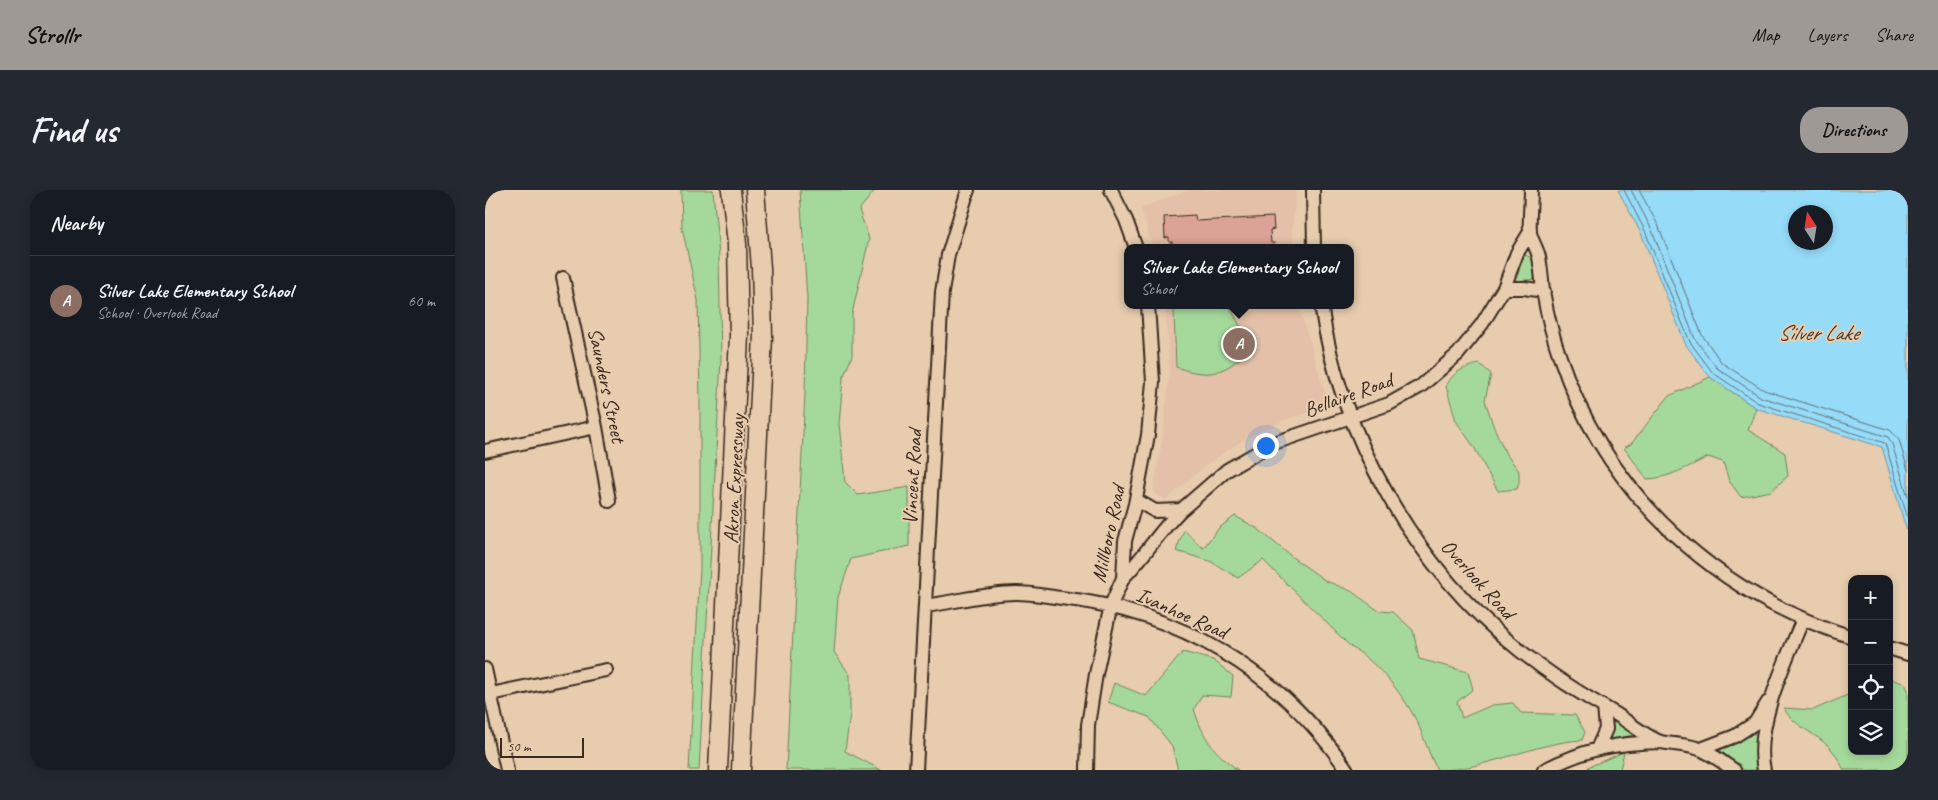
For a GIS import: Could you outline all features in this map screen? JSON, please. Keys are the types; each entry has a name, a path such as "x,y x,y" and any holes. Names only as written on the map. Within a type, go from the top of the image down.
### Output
{"highway":[{"name":"Akron Expressway","path":"719,770 739,336 737,244 731,190"},
{"name":"Akron Expressway","path":"741,770 763,336 761,268 755,190"}],"street":[{"name":"Vincent Road","path":"916,770 942,292 948,255 968,190"},
{"path":"1111,190 1126,220 1135,244"},
{"path":"1313,190 1314,244"},
{"path":"1531,190 1530,232 1539,256 1543,291 1554,338 1571,389 1605,452 1637,496 1671,532 1715,570 1751,593 1803,619 1848,636"},
{"name":"Bellaire Road","path":"1123,578 1144,557 1172,519 1181,510 1211,482 1242,460 1282,440 1389,404 1436,375 1473,337 1504,288 1517,253 1530,232"},
{"name":"Saunders Street","path":"563,278 596,427 609,500"},
{"path":"1504,288 1524,288 1543,291"},
{"name":"Millboro Road","path":"1087,770 1089,710 1111,605 1123,578 1125,541 1136,500 1151,408 1153,382 1148,309"},
{"name":"Overlook Road","path":"1322,309 1336,371 1351,416 1374,469 1396,508 1422,547 1465,600 1517,649 1558,679 1661,742 1701,749 1733,769"},
{"path":"485,451 596,427"},
{"path":"1136,500 1155,511 1181,510"},
{"name":"Ivanhoe Road","path":"925,606 1014,593 1111,605 1151,617 1189,633 1252,670 1273,687 1307,720 1347,770"},
{"path":"1701,749 1735,736 1755,723 1771,698 1803,619"},
{"path":"1893,649 1908,654"},
{"path":"485,669 491,694 491,733 507,770"},
{"path":"491,694 606,670"},
{"path":"1764,770 1761,757 1771,698"},
{"path":"1598,747 1606,729 1604,707"},
{"path":"1544,770 1598,747 1624,743 1661,742"}],"shaded area":[{"path":"1188,190 1296,190 1292,232 1294,244 1152,244 1141,208"},
{"path":"1165,309 1301,309 1302,317 1327,399 1322,409 1287,419 1246,438 1207,464 1166,500 1155,494 1154,488 1162,441 1170,372"}],"green space":[{"path":"681,190 713,190 719,256 721,359 699,770 689,770 700,569 698,300 682,228"},
{"path":"800,190 875,190 859,210 869,239 852,314 852,356 843,378 839,424 845,482 858,495 909,487 909,546 851,559 838,597 834,652 850,675 850,714 845,751 881,770 786,770 805,394 807,298"},
{"path":"1525,255 1532,258 1535,279 1517,281 1520,264"},
{"path":"1176,309 1231,309 1252,349 1217,372 1200,373 1176,367 1174,311"},
{"path":"1480,364 1491,374 1485,400 1493,425 1506,454 1519,471 1517,489 1498,491 1474,447 1456,421 1446,386 1460,370"},
{"path":"1710,377 1756,408 1748,430 1785,453 1788,476 1771,491 1741,497 1729,481 1723,462 1708,457 1662,477 1647,479 1624,448 1631,444 1669,396"},
{"path":"1235,516 1258,529 1292,557 1326,581 1351,591 1379,611 1393,612 1413,630 1419,659 1468,672 1473,689 1457,702 1462,718 1492,705 1513,703 1521,713 1575,715 1585,732 1582,740 1545,746 1474,766 1437,770 1419,726 1407,704 1381,671 1351,647 1263,560 1238,578 1210,561 1176,551 1184,530 1203,548 1219,528"},
{"path":"1183,652 1213,660 1233,676 1231,697 1202,695 1194,709 1201,728 1210,744 1238,770 1178,770 1172,746 1149,717 1108,702 1114,683 1146,696"},
{"path":"1893,680 1905,684 1908,690 1908,770 1844,770 1831,749 1792,719 1784,708 1813,710 1848,695 1848,755 1893,755"},
{"path":"1617,720 1634,732 1633,735 1610,740 1612,724"},
{"path":"1749,733 1756,734 1757,770 1744,770 1721,751 1722,748"},
{"path":"1624,752 1620,770 1589,770 1588,767"}],"water":[{"name":"Silver Lake","path":"1618,190 1908,190 1908,535 1882,447 1756,408 1710,377 1686,345 1641,233"}],"building":[{"path":"1195,215 1196,221 1273,217 1274,229 1270,230 1271,243 1274,244 1172,244 1172,242 1169,242 1169,237 1165,238 1164,217"}],"place":[{"name":"Silver Lake Elementary School","path":"1239,344"}]}
